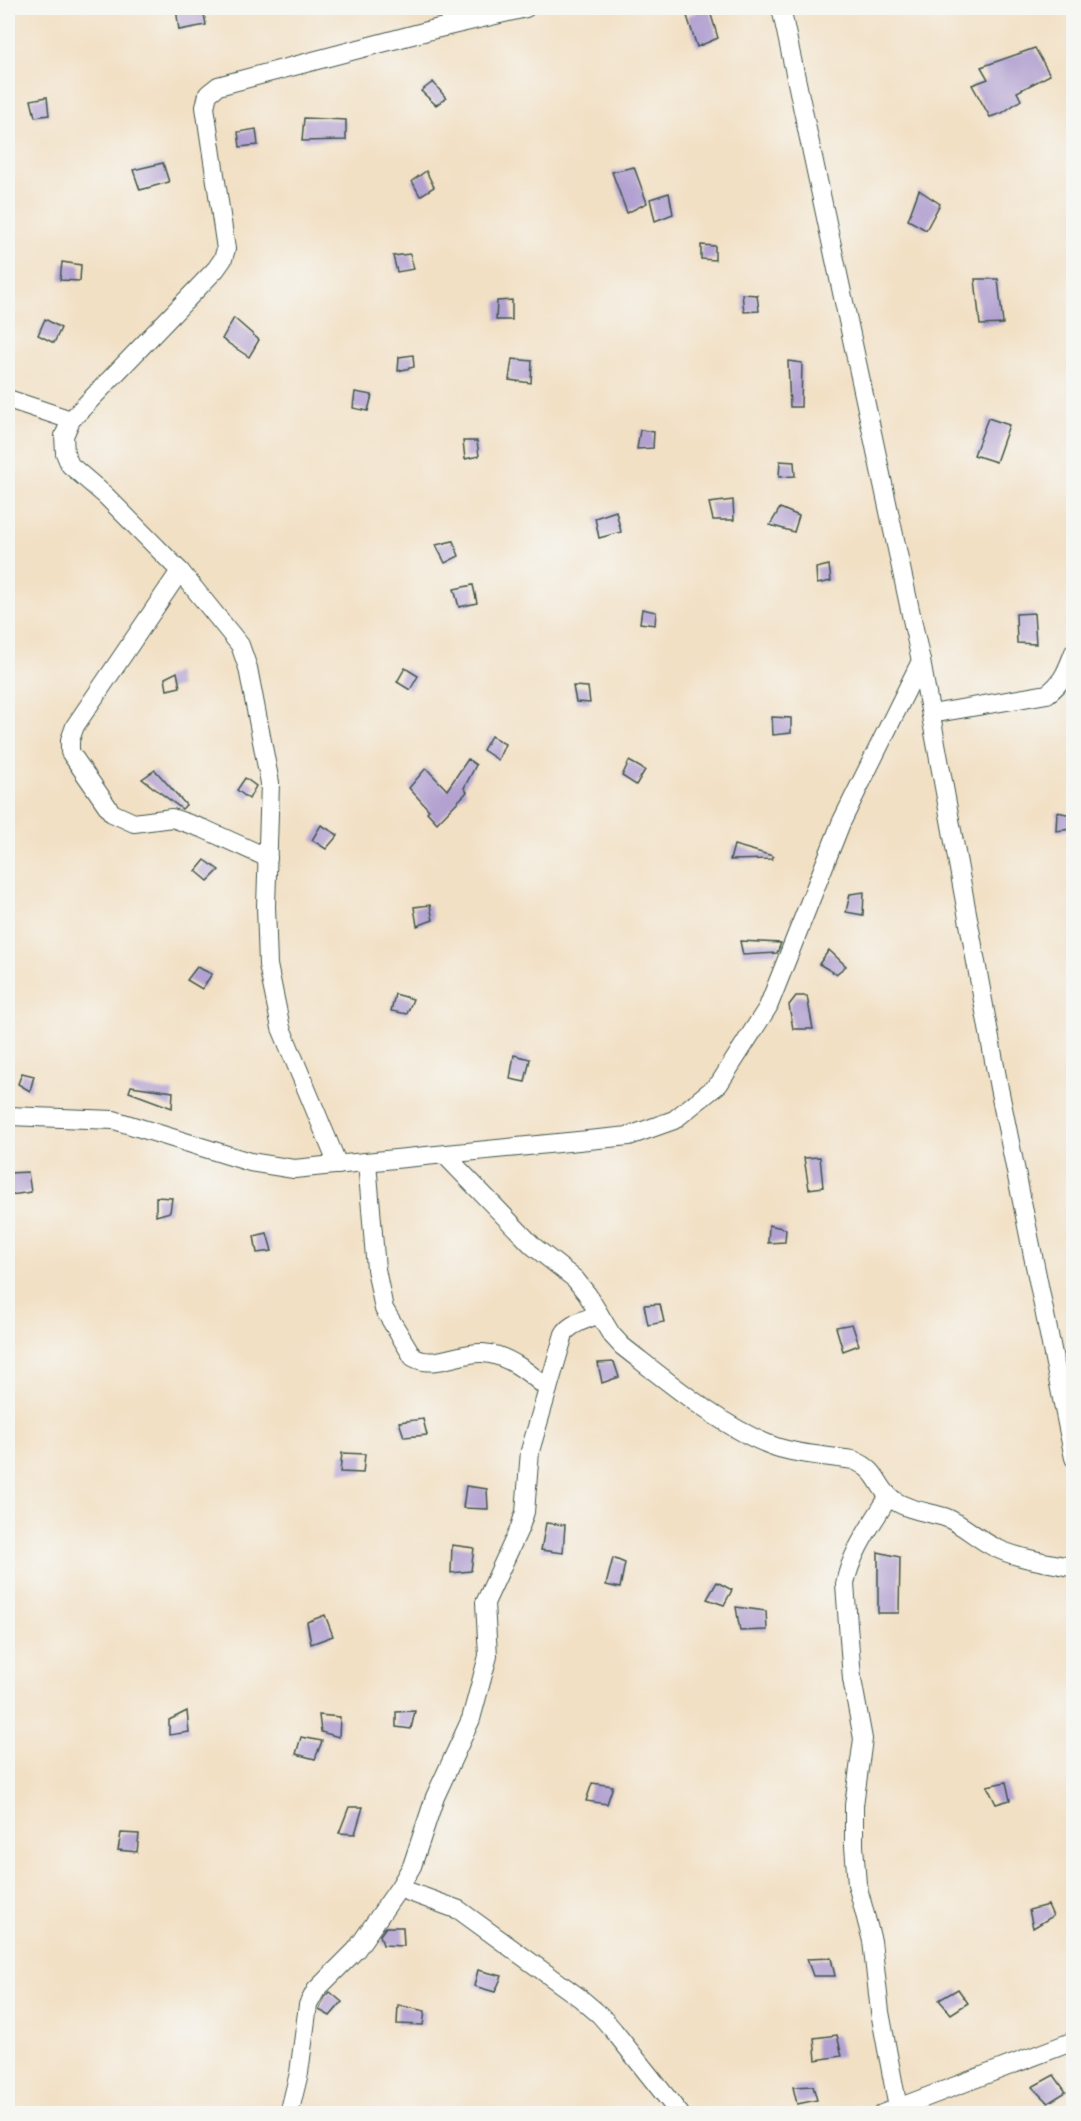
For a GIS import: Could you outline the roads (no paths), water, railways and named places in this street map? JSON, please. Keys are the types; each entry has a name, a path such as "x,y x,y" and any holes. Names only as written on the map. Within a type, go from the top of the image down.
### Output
{"street":[{"path":"338,1165 281,1028 268,965 266,906 270,783 248,668 240,645 180,571 106,496 70,465 65,453 64,436 71,420 223,259 226,249 205,106 208,94 219,86 431,30 526,8"},
{"path":"782,8 921,661 997,1076 1074,1458"},
{"path":"8,399 71,420"},
{"path":"180,571 75,726 70,740 70,752 112,813 122,819 134,823 172,818 204,829 268,858"},
{"path":"931,714 1047,694 1058,687 1074,652"},
{"path":"8,1116 114,1120 250,1162 294,1170 629,1136 674,1120 719,1084 768,1007 842,823 921,661"},
{"path":"445,1155 532,1246 575,1279 611,1334 622,1346 720,1418 776,1447 853,1460 871,1469 895,1502 946,1518 961,1525 992,1547 1005,1552 1074,1568"},
{"path":"367,1162 376,1269 384,1309 413,1357 419,1361 429,1362 483,1353 502,1358 533,1375 548,1389"},
{"path":"289,2114 299,2073 308,2005 311,1998 326,1979 356,1950 412,1866 435,1797 471,1719 488,1656 485,1604 525,1512 530,1451 548,1389 567,1329 599,1314"},
{"path":"889,1496 855,1554 845,1584 852,1679 863,1739 854,1805 857,1884 872,1941 890,2111 1074,2042"},
{"path":"399,1888 459,1910 580,1998 614,2031 680,2114"}]}
